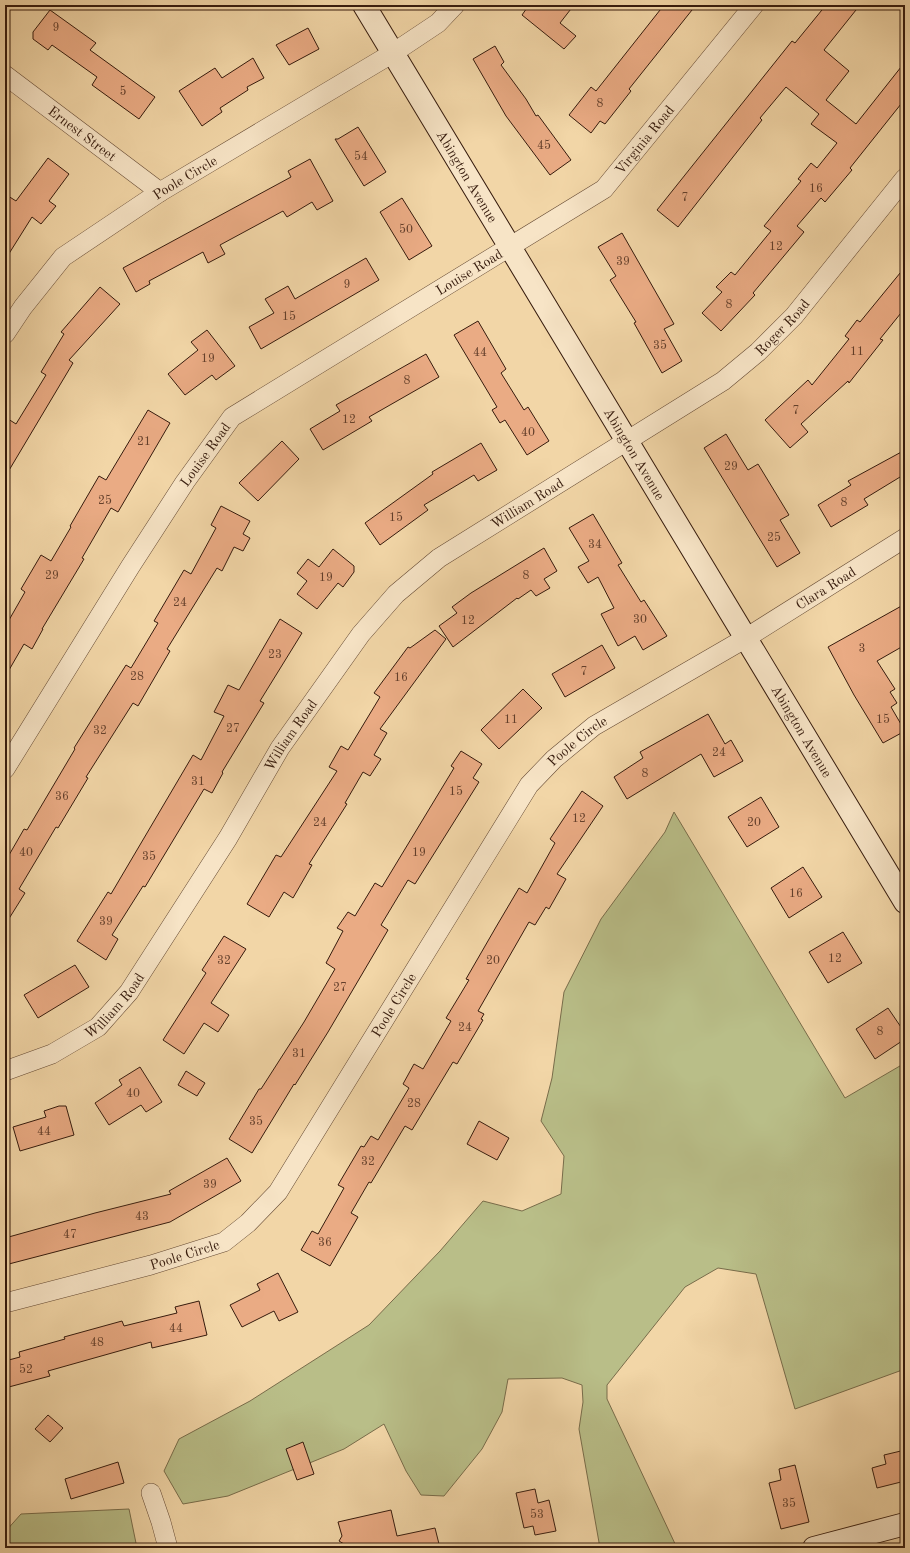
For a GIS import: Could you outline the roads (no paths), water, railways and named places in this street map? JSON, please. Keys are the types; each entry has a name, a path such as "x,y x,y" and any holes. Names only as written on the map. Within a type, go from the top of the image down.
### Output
{"main road":[{"name":"Abington Avenue","path":"364,5 905,902"},
{"path":"814,1548 905,1524"}],"street":[{"name":"Poole Circle","path":"5,334 23,307 63,257 160,192 393,53 438,24 455,5"},
{"name":"Virginia Road","path":"510,247 604,189 754,5"},
{"name":"Ernest Street","path":"5,75 160,192"},
{"name":"Roger Road","path":"627,441 724,381 758,352 794,316 905,178"},
{"name":"Louise Road","path":"5,769 130,567 185,482 232,417 510,247"},
{"name":"William Road","path":"5,1071 52,1054 98,1027 129,992 228,838 280,748 361,634 396,594 439,558 627,441"},
{"name":"Clara Road","path":"746,638 905,538"},
{"name":"Poole Circle","path":"5,1303 151,1265 224,1242 248,1223 278,1192 529,785 554,759 594,726 746,638"},
{"path":"151,1493 168,1548"}]}
